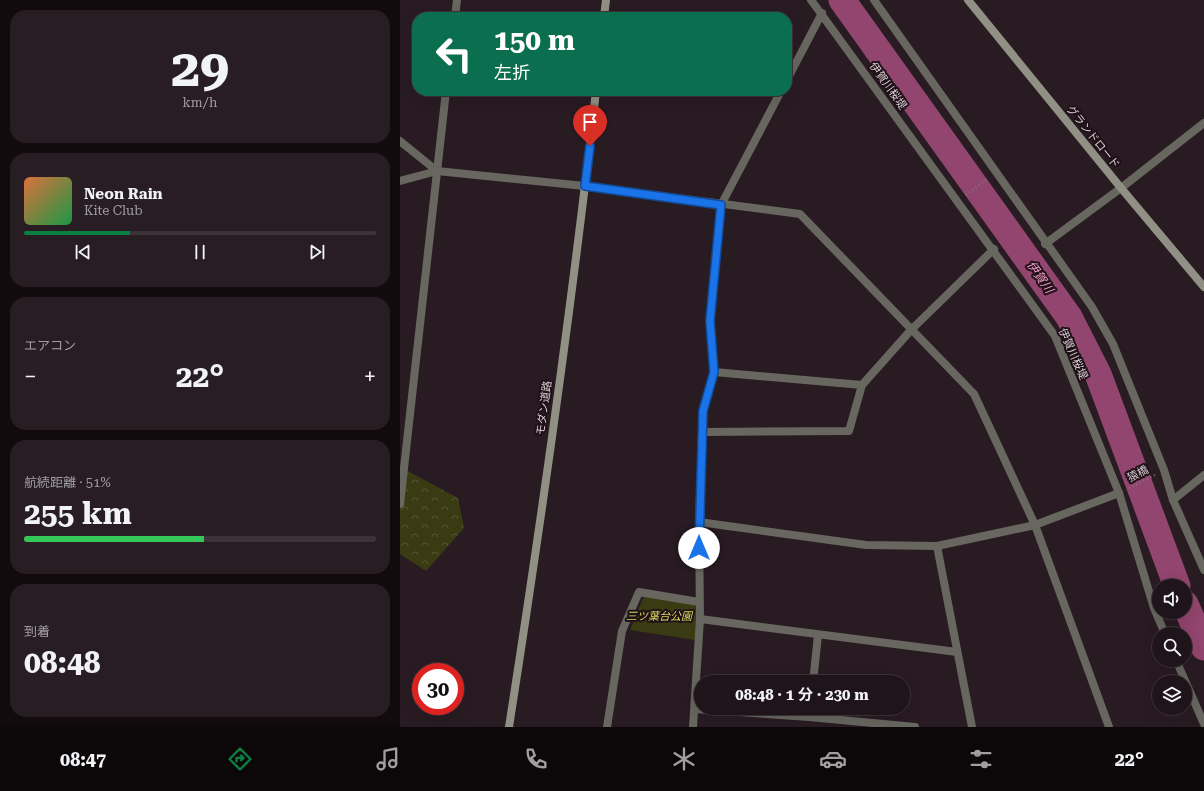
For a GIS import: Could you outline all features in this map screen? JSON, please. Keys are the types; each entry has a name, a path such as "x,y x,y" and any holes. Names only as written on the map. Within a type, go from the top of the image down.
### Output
{"street":[{"path":"456,12 457,0"},
{"path":"605,12 606,0"},
{"name":"伊賀川桜堤","path":"811,0 822,13 1055,336 1119,493 1154,608 1162,627"},
{"path":"874,0 1045,244 1092,307 1113,344 1164,470 1173,500 1204,570"},
{"name":"グランドロード","path":"968,0 1121,188 1204,287"},
{"path":"792,70 822,13"},
{"path":"400,504 445,96"},
{"name":"モダン道路","path":"509,727 536,554 585,186 595,96"},
{"path":"697,675 700,619 699,522 703,411 714,372 710,321 721,205 778,96"},
{"path":"1045,244 1121,188 1204,123"},
{"path":"400,141 437,170"},
{"path":"400,181 437,170 585,186 721,205 800,214 974,394 1035,525 1109,727"},
{"path":"702,432 849,431 862,385 911,330 994,250"},
{"path":"714,372 862,385"},
{"path":"1173,500 1204,475"},
{"path":"699,522 866,546 937,546 1035,525 1119,493"},
{"path":"937,546 972,727"},
{"path":"607,727 622,631 639,592 699,602"},
{"path":"700,619 957,652"},
{"path":"814,675 818,635"},
{"path":"1179,667 1204,724"},
{"path":"693,727 694,715"},
{"path":"831,715 915,727"}],"path":[{"path":"958,201 996,173"},
{"name":"猿橋","path":"1119,493 1164,470"}],"green space":[{"path":"400,467 458,498 464,528 426,571 400,554"},
{"name":"三ツ葉台公園","path":"644,596 695,605 697,619 695,640 630,630"}],"waterway":[{"name":"伊賀川","path":"842,0 1069,317 1098,374 1174,579"},
{"name":"伊賀川","path":"1192,619 1204,647"}],"route":[{"path":"590,146 585,186 721,205 710,321 714,372 703,411 699,548"}]}
